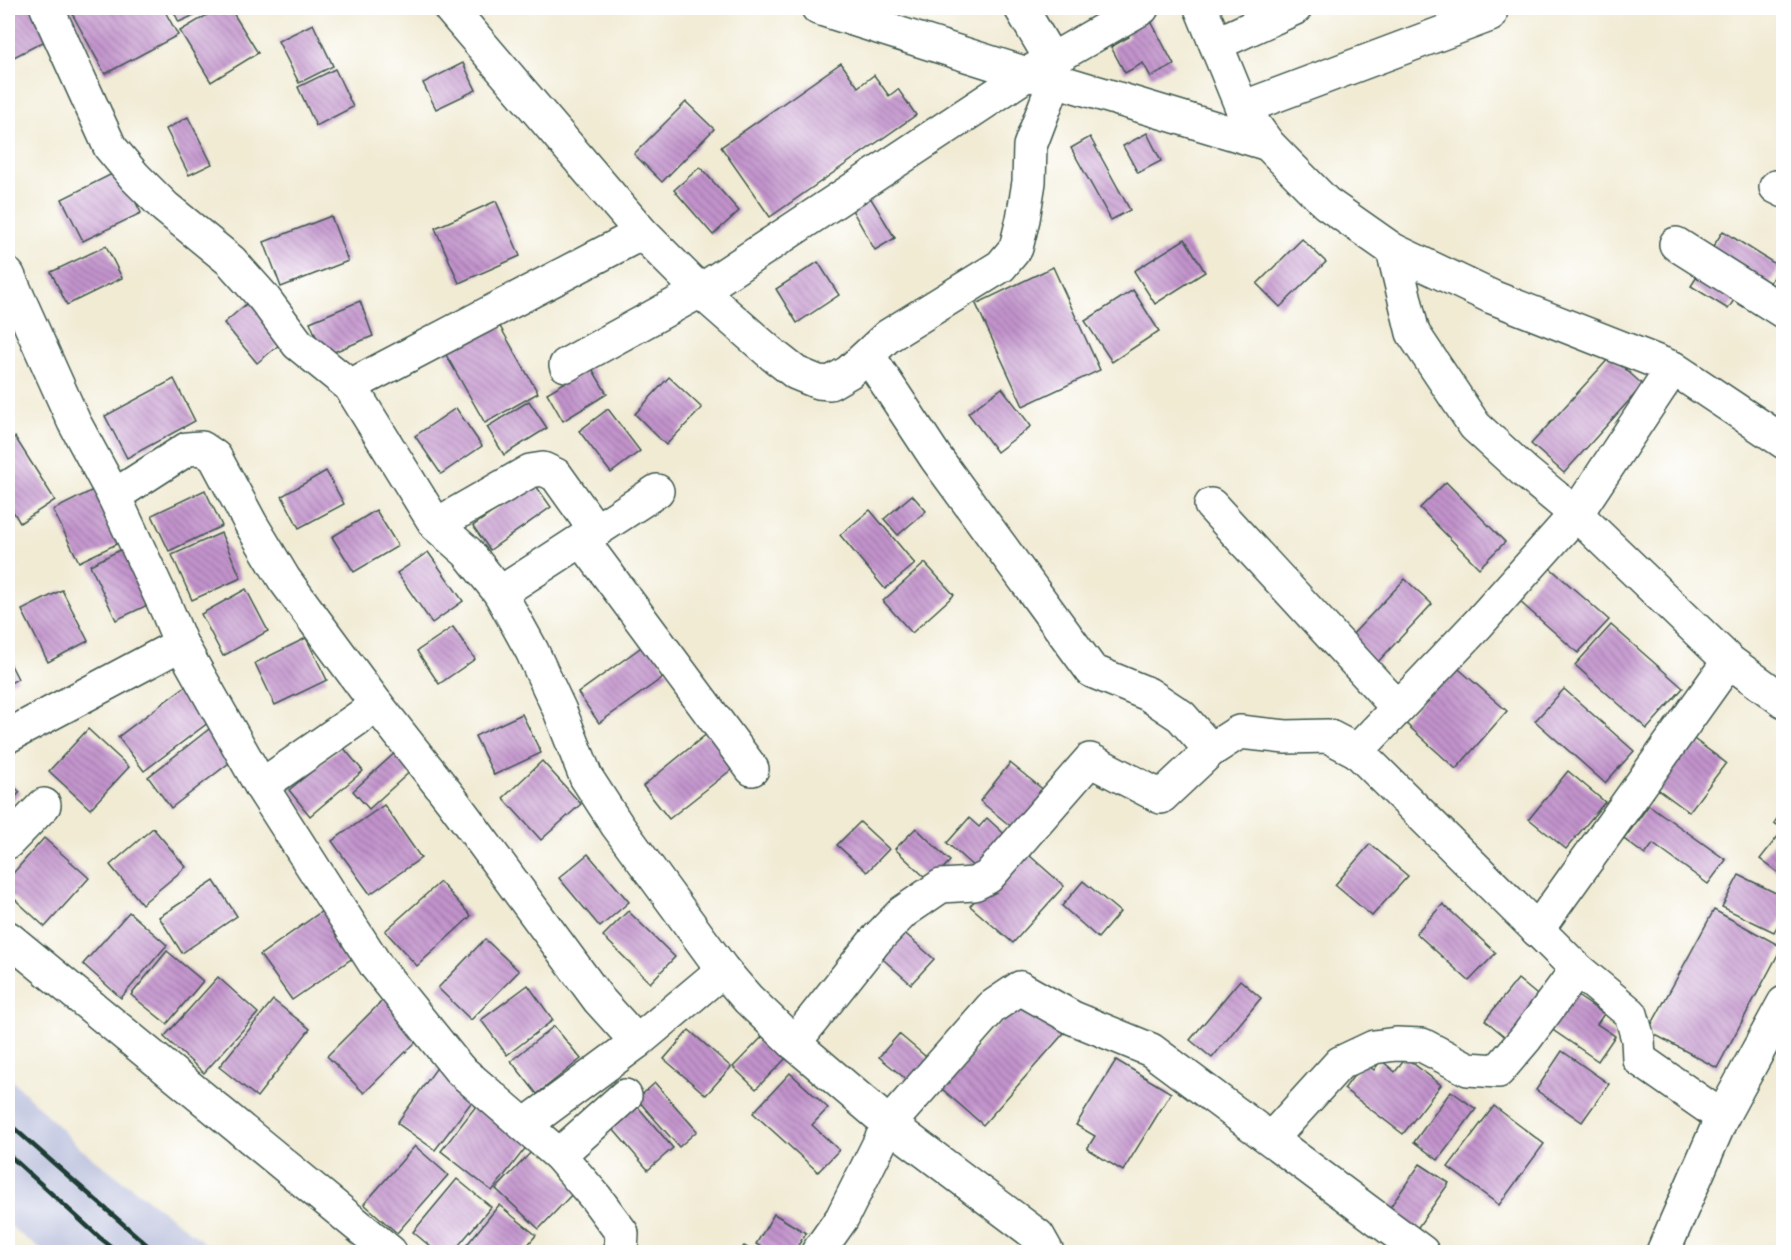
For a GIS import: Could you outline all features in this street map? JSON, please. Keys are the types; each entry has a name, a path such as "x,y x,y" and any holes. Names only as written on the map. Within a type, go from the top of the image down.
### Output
{"street":[{"path":"47,8 110,147 135,177 165,207 231,261 263,297 298,344 350,386 436,525 467,552 500,593 537,661 586,777 617,825 723,970 748,999 794,1043 889,1124 1038,1236 1047,1252"},
{"path":"450,8 642,233 700,291 796,373 811,380 830,383 838,380 888,336 1001,266 1016,248 1029,182 1030,146 1044,71 1021,8"},
{"path":"818,8 1044,71 1268,144"},
{"path":"566,365 700,291 1142,8"},
{"path":"1200,8 1242,108 1268,144 1326,203 1393,250 1492,297 1673,368 1784,442"},
{"path":"1216,44 1295,8"},
{"path":"1242,108 1490,15"},
{"path":"350,386 642,233"},
{"path":"1676,244 1784,312"},
{"path":"1393,250 1413,333 1475,426 1576,514 1729,661 1784,701"},
{"path":"8,275 74,422 114,496 181,644 261,786 376,967 459,1069 560,1155 622,1233 621,1252"},
{"path":"868,355 936,458 1092,670 1148,694 1181,716 1211,750"},
{"path":"1358,751 1478,624 1576,514 1673,368"},
{"path":"114,496 187,449 202,448 215,457 227,482 284,579 377,705 451,799 598,1000 637,1042"},
{"path":"436,525 530,471 543,469 556,475 589,535 752,769"},
{"path":"500,593 657,491"},
{"path":"1211,505 1398,708"},
{"path":"8,736 181,644"},
{"path":"1537,930 1729,661"},
{"path":"261,786 377,705"},
{"path":"794,1043 875,941 903,912 941,886 974,884 988,877 1090,760 1161,797 1211,750 1239,732 1286,737 1328,736 1358,751 1577,969 1631,1014 1638,1039 1639,1059 1722,1117"},
{"path":"8,842 44,805"},
{"path":"8,938 390,1252"},
{"path":"1271,1138 1340,1063 1374,1047 1396,1044 1422,1045 1468,1069 1498,1071 1526,1038 1577,969"},
{"path":"525,1125 637,1042 723,970"},
{"path":"818,1252 842,1218 889,1124 992,1007 1020,988 1073,1018 1150,1050 1422,1252"},
{"path":"1663,1252 1722,1117 1784,1003"},
{"path":"560,1155 625,1096"}],"shaded area":[{"path":"8,1076 81,1149 217,1252 44,1252 17,1232 8,1223"}],"building":[{"path":"8,8 43,8 57,35 8,60"},
{"path":"69,8 163,8 178,35 105,74"},
{"path":"172,8 210,8 179,22"},
{"path":"219,8 230,8 258,53 211,82 180,31"},
{"path":"1144,8 1174,65 1151,77 1143,63 1125,73 1111,47 1129,37 1120,20"},
{"path":"313,24 333,66 299,83 278,41"},
{"path":"463,63 476,90 436,109 423,83"},
{"path":"841,63 858,87 874,75 889,96 898,89 916,115 770,217 721,147"},
{"path":"335,69 353,107 316,126 298,87"},
{"path":"686,102 714,129 662,182 634,154"},
{"path":"188,117 212,164 189,175 166,129"},
{"path":"1147,133 1161,161 1138,173 1123,146"},
{"path":"1090,137 1130,210 1111,220 1071,148"},
{"path":"700,167 739,211 713,235 674,190"},
{"path":"120,170 141,213 83,241 62,199"},
{"path":"870,197 895,238 875,250 851,208"},
{"path":"496,201 520,256 459,283 435,228"},
{"path":"331,216 348,261 281,287 264,242"},
{"path":"1723,231 1780,267 1765,290 1709,253"},
{"path":"1185,239 1205,272 1155,304 1134,271"},
{"path":"1302,239 1326,262 1280,307 1257,284"},
{"path":"106,246 122,278 67,305 51,272"},
{"path":"818,262 839,295 797,323 776,289"},
{"path":"1705,264 1742,288 1728,309 1691,286"},
{"path":"1053,267 1100,370 1023,406 976,304"},
{"path":"1133,290 1159,331 1112,362 1085,321"},
{"path":"251,300 285,340 257,363 224,323"},
{"path":"360,301 373,336 324,356 310,322"},
{"path":"494,316 538,393 485,423 441,346"},
{"path":"1611,356 1643,385 1564,473 1531,444"},
{"path":"591,367 607,394 563,421 547,393"},
{"path":"669,377 702,408 666,445 635,414"},
{"path":"174,379 195,421 127,458 105,416"},
{"path":"1002,388 1031,426 997,452 968,413"},
{"path":"529,401 547,428 504,455 487,427"},
{"path":"456,408 482,446 441,474 415,436"},
{"path":"608,409 640,451 611,473 579,431"},
{"path":"15,437 55,500 20,523 8,503 8,442"},
{"path":"326,471 344,504 299,528 282,496"},
{"path":"1446,482 1505,542 1479,568 1420,508"},
{"path":"534,483 551,507 490,550 473,526"},
{"path":"95,489 121,542 79,562 53,510"},
{"path":"205,490 222,526 169,551 152,515"},
{"path":"912,495 926,511 898,535 884,519"},
{"path":"376,510 398,546 354,572 332,537"},
{"path":"870,510 915,564 885,589 840,535"},
{"path":"221,533 241,578 192,600 172,555"},
{"path":"128,546 154,602 116,620 90,565"},
{"path":"428,552 463,601 432,623 397,573"},
{"path":"925,563 954,595 912,633 883,601"},
{"path":"1549,567 1609,620 1578,653 1519,601"},
{"path":"1405,579 1432,604 1376,664 1349,638"},
{"path":"246,589 268,631 223,656 201,614"},
{"path":"62,590 88,641 48,662 22,610"},
{"path":"1611,625 1683,688 1647,729 1575,665"},
{"path":"453,627 475,659 439,684 417,651"},
{"path":"306,638 327,680 275,705 255,663"},
{"path":"647,643 669,673 599,723 578,693"},
{"path":"8,659 18,679 8,684"},
{"path":"1453,664 1507,711 1456,769 1403,721"},
{"path":"191,682 217,716 144,771 118,737"},
{"path":"1564,689 1634,751 1605,783 1535,721"},
{"path":"522,714 541,753 494,775 475,736"},
{"path":"218,722 242,753 171,808 148,777"},
{"path":"714,728 741,762 669,819 643,786"},
{"path":"88,729 129,767 90,809 49,771"},
{"path":"1687,734 1726,763 1689,812 1651,784"},
{"path":"342,746 363,771 310,816 289,790"},
{"path":"398,750 414,768 369,809 353,791"},
{"path":"542,761 581,804 541,840 503,798"},
{"path":"1010,763 1050,795 1019,833 980,801"},
{"path":"1568,771 1605,802 1566,849 1529,819"},
{"path":"8,781 20,792 8,805"},
{"path":"384,805 421,858 370,894 332,841"},
{"path":"1649,805 1726,860 1708,884 1653,844 1645,855 1624,839"},
{"path":"1784,809 1784,829 1774,823"},
{"path":"969,818 979,827 987,818 1014,843 984,876 947,843"},
{"path":"860,822 889,849 867,872 837,845"},
{"path":"153,828 186,867 142,904 110,865"},
{"path":"916,828 950,861 930,882 895,849"},
{"path":"1779,835 1784,838 1784,877 1760,859"},
{"path":"44,838 89,878 45,927 8,893 8,879"},
{"path":"1370,844 1408,876 1372,916 1335,885"},
{"path":"1021,848 1064,886 1013,943 970,906"},
{"path":"588,854 629,902 600,927 559,878"},
{"path":"1739,875 1784,897 1784,914 1774,932 1722,907"},
{"path":"214,881 237,916 182,953 159,917"},
{"path":"1083,881 1120,912 1098,938 1062,906"},
{"path":"440,882 471,916 417,966 385,931"},
{"path":"1443,904 1496,953 1469,981 1416,933"},
{"path":"325,909 357,955 292,1000 260,955"},
{"path":"1714,910 1782,947 1717,1068 1648,1031"},
{"path":"628,911 675,957 650,983 603,936"},
{"path":"129,912 167,945 121,998 83,964"},
{"path":"899,928 934,959 911,984 877,954"},
{"path":"485,939 519,971 471,1020 438,988"},
{"path":"167,951 203,981 167,1024 131,995"},
{"path":"218,977 258,1013 204,1073 164,1037"},
{"path":"1518,979 1548,1004 1515,1045 1485,1020"},
{"path":"1240,980 1261,998 1212,1058 1190,1040"},
{"path":"528,985 553,1020 507,1055 481,1020"},
{"path":"1567,989 1604,1014 1597,1024 1615,1036 1598,1061 1544,1024"},
{"path":"386,997 423,1035 364,1093 327,1056"},
{"path":"1023,997 1064,1033 983,1125 942,1089"},
{"path":"273,1000 310,1029 257,1097 219,1067"},
{"path":"554,1026 581,1059 537,1094 511,1061"},
{"path":"689,1030 731,1067 706,1095 664,1059"},
{"path":"899,1034 931,1061 912,1084 879,1057"},
{"path":"764,1035 787,1057 756,1089 733,1067"},
{"path":"1562,1051 1609,1084 1582,1122 1536,1090"},
{"path":"1406,1058 1441,1085 1403,1134 1344,1089 1364,1062 1374,1070 1381,1060 1395,1072"},
{"path":"1116,1060 1171,1093 1123,1171 1087,1149 1095,1136 1076,1125"},
{"path":"438,1066 477,1095 435,1150 397,1123"},
{"path":"790,1073 828,1108 812,1125 839,1150 818,1172 753,1113"},
{"path":"655,1083 697,1131 679,1147 637,1099"},
{"path":"1451,1091 1476,1109 1438,1160 1414,1142"},
{"path":"632,1100 673,1148 648,1170 607,1122"},
{"path":"480,1101 531,1141 492,1191 441,1151"},
{"path":"1494,1106 1544,1144 1499,1205 1448,1167"},
{"path":"415,1146 448,1175 397,1233 364,1204"},
{"path":"533,1150 576,1190 539,1229 496,1189"},
{"path":"1420,1164 1449,1183 1416,1230 1388,1210"},
{"path":"457,1179 491,1207 453,1252 437,1252 413,1232"},
{"path":"499,1205 536,1235 522,1252 461,1252"},
{"path":"774,1214 806,1233 794,1252 770,1252 756,1244"},
{"path":"744,1246 755,1252 739,1252"}],"railway":[{"path":"8,1123 155,1252"},
{"path":"8,1154 118,1252"}]}
